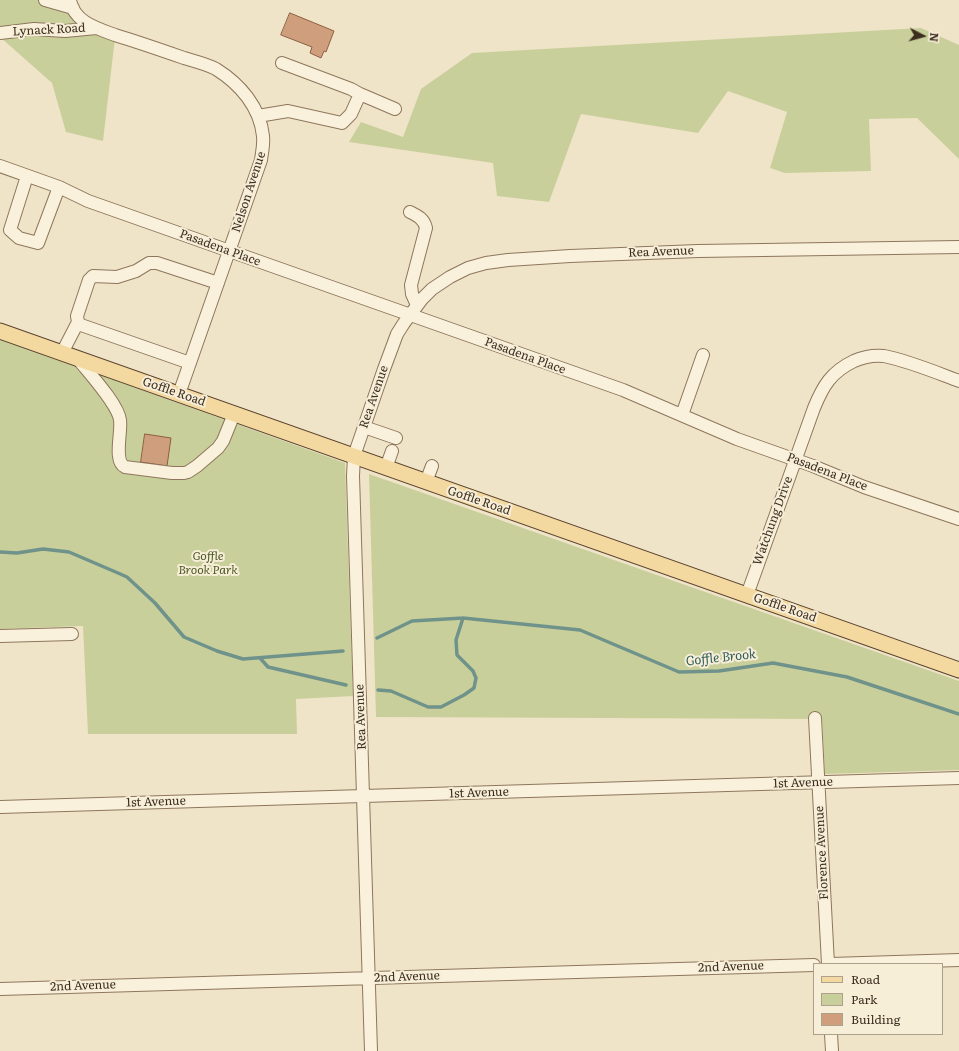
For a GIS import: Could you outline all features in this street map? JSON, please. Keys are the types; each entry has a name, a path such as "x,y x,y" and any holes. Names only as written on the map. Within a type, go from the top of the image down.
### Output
{"main road":[{"name":"Goffle Road","path":"0,331 959,670"}],"street":[{"path":"45,0 71,4"},
{"name":"Nelson Avenue","path":"71,4 78,17 85,23 215,68 234,82 245,94 258,116 263,136 261,160 179,394"},
{"name":"Lynack Road","path":"0,33 34,29 65,32 97,28"},
{"path":"282,63 351,89 395,109"},
{"path":"258,116 288,111 342,123 351,114 360,94"},
{"name":"Pasadena Place","path":"0,166 59,187 88,201 229,252 616,388 737,439 864,487 959,519"},
{"path":"27,176 10,230 19,238 38,243 59,187"},
{"path":"410,212 421,218 425,223 426,228 411,285 412,294 417,305"},
{"name":"Rea Avenue","path":"371,1051 353,476 354,456 397,334 409,314 432,289 450,277 468,268 486,263 508,260 698,251 959,248"},
{"path":"62,353 78,322 77,316 89,280 93,276 117,277 136,271 150,264 157,263 218,283"},
{"path":"78,322 81,325 190,363"},
{"path":"682,415 703,355"},
{"name":"Watchung Drive","path":"747,595 819,394 831,377 844,366 861,358 883,356 912,364 959,381"},
{"path":"78,359 112,403 118,414 120,430 119,460 121,465 125,467 149,471 184,473 197,466 218,448 223,441 234,414"},
{"path":"364,427 396,438"},
{"path":"386,468 392,451"},
{"path":"426,482 432,466"},
{"path":"0,636 72,634"},
{"name":"Florence Avenue","path":"815,718 828,963"},
{"name":"1st Avenue","path":"0,807 959,778"},
{"path":"863,963 959,960"},
{"name":"2nd Avenue","path":"0,989 813,964"},
{"path":"831,1035 832,1051"}],"green space":[{"path":"0,0 40,0 70,11 115,38 103,141 66,132 52,83 0,37"},
{"path":"921,28 959,45 959,159 917,118 869,119 871,171 785,173 770,168 787,112 728,91 698,133 581,114 549,202 497,196 493,163 349,142 361,122 403,137 421,89 472,53"},
{"name":"Goffle Brook Park","path":"0,339 345,463 353,696 296,699 297,734 88,734 83,626 0,629"},
{"path":"369,474 959,681 959,770 825,774 822,719 376,717"}],"building":[{"path":"290,13 334,31 326,52 324,51 321,58 310,53 312,47 281,35"},
{"path":"145,434 171,438 167,466 141,462"}],"waterway":[{"name":"Goffle Brook","path":"0,552 17,553 43,549 69,552 118,573 127,577 155,603 184,637 217,651 243,659 343,651"},
{"name":"Goffle Brook","path":"377,638 412,621 463,618 580,630 679,672 719,671 773,663 847,677 959,714"},
{"name":"Goffle Brook","path":"378,690 391,691 428,707 441,707 474,688 476,678 473,671 457,655 456,640 463,618"},
{"name":"Goffle Brook","path":"260,658 268,667 346,685"}]}
